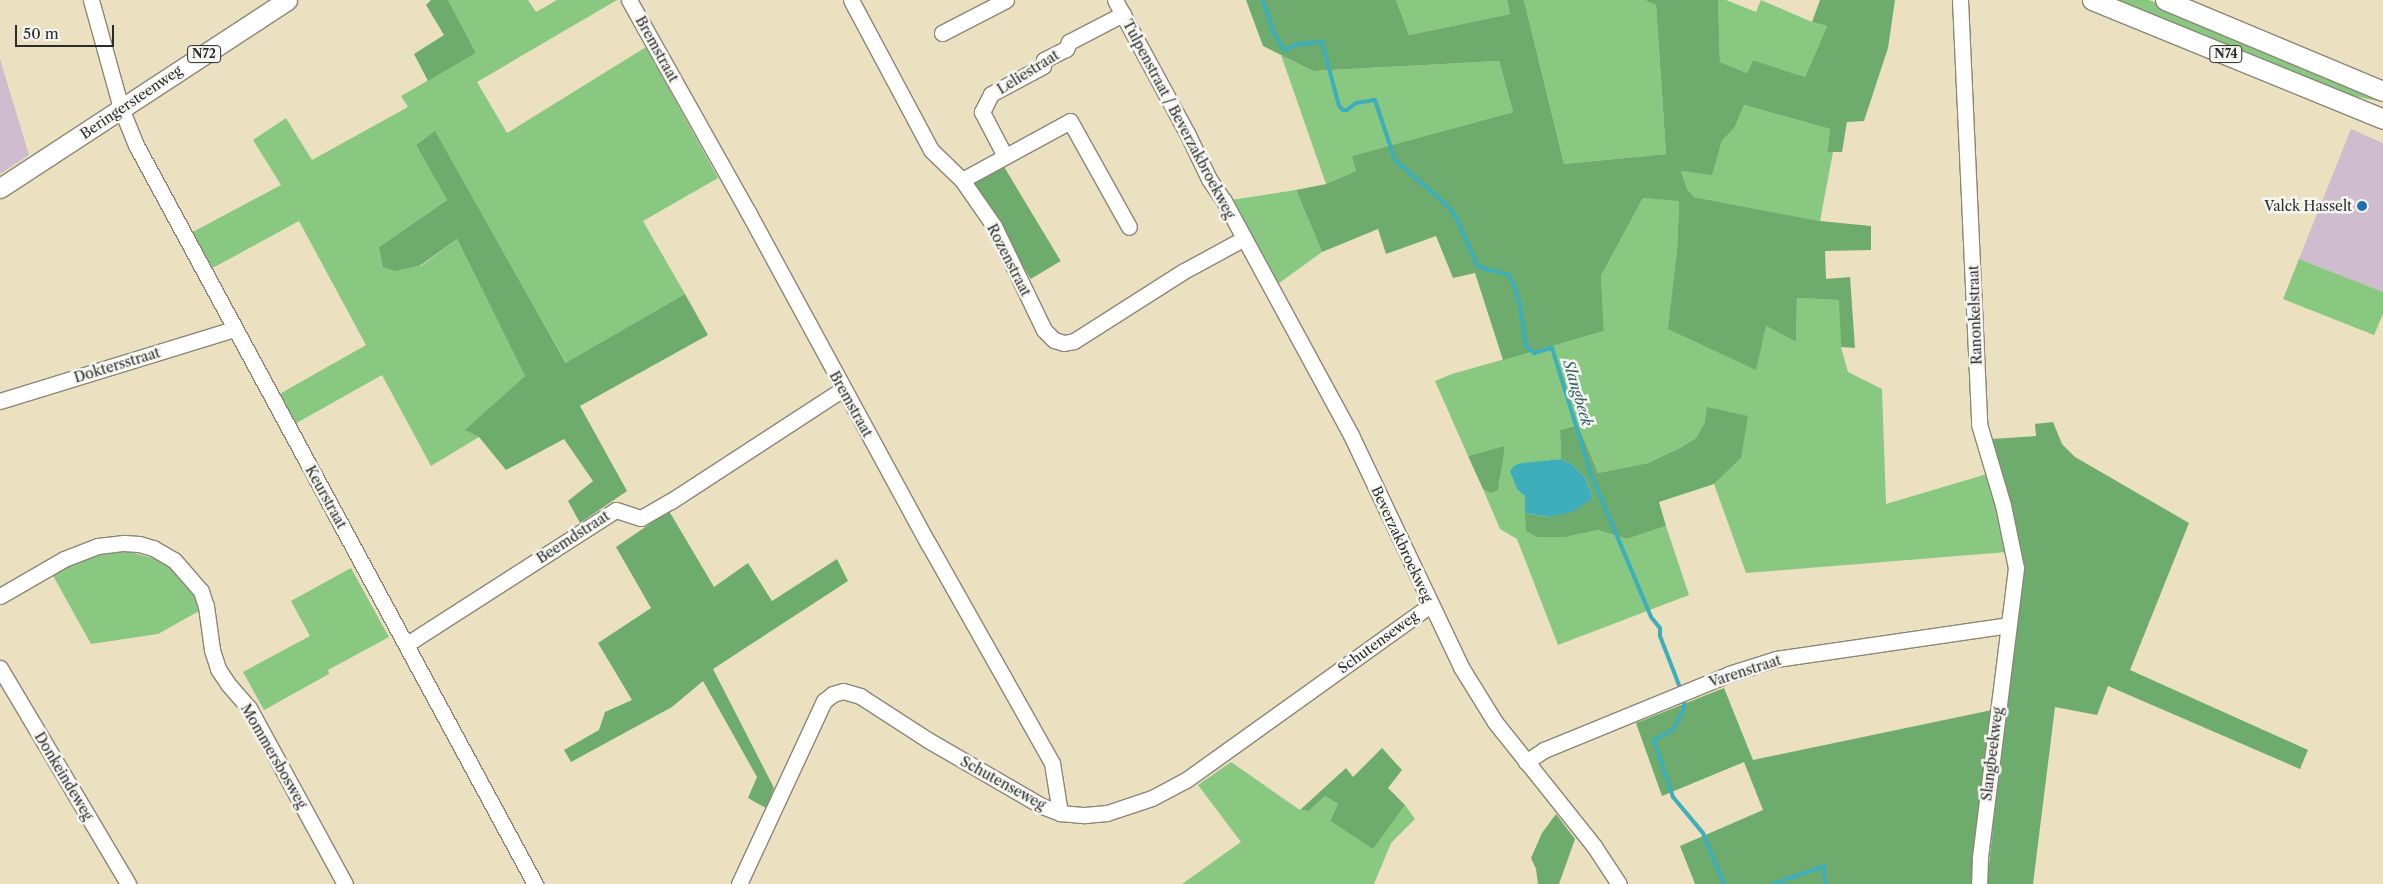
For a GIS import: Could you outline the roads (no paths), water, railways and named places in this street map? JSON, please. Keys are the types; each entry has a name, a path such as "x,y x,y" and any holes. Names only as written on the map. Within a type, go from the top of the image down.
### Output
{"main road":[{"name":"Beringersteenweg","path":"0,188 287,0"},
{"name":"N74","path":"2092,0 2383,119"},
{"name":"N74","path":"2164,0 2383,91"}],"street":[{"name":"Keurstraat","path":"91,0 121,108 136,144 234,329 407,644 535,884"},
{"name":"Bremstraat","path":"629,0 1052,763 1060,813"},
{"name":"Rozenstraat","path":"851,0 931,150 962,180 994,226 1044,330 1054,340 1064,343 1074,341 1184,271 1243,239"},
{"path":"942,33 1006,0"},
{"name":"Tulpenstraat / Beverzakbroekweg","path":"1115,0 1190,139 1197,158 1224,201 1243,239"},
{"name":"Ranonkelstraat","path":"1960,0 1979,424 2003,506 2016,568 2008,625"},
{"name":"Leliestraat","path":"1005,156 982,112 991,94 1043,66 1044,60 1066,49 1069,42 1123,14"},
{"path":"962,180 1070,121 1129,227"},
{"name":"Beverzakbroekweg","path":"1243,239 1351,435 1461,668 1495,722 1594,846 1619,884"},
{"name":"Doktersstraat","path":"0,401 234,329"},
{"name":"Beemdstraat","path":"407,644 616,510 641,518 671,501 843,389"},
{"name":"Mommersbosweg","path":"0,596 64,559 98,546 124,542 139,544 153,548 174,560 201,591 206,606 212,650 218,669 228,684 249,708 345,884"},
{"name":"Schutenseweg","path":"739,884 824,700 843,691 860,696 928,740 1026,798 1060,813 1085,815 1122,810 1152,798 1186,780 1430,605"},
{"name":"Varenstraat","path":"1526,762 1544,750 1729,674 1776,659 2008,625"},
{"name":"Slangbeekweg","path":"1979,884 1980,858 2008,625"},
{"name":"Donkeindeweg","path":"0,668 128,884"}],"water":[{"path":"1561,459 1574,466 1586,479 1593,498 1572,512 1549,517 1525,513 1525,496 1517,489 1510,471 1515,465 1522,463"}],"waterway":[{"name":"Slangbeek","path":"1263,0 1274,33 1284,50 1298,44 1322,42 1339,106 1343,110 1347,110 1356,103 1375,100 1395,160 1448,206 1457,219 1477,265 1485,269 1507,274 1513,283 1520,305 1526,346 1534,353 1552,348 1591,474 1651,617 1660,628 1660,636 1679,685"},
{"name":"Slangbeek","path":"1684,701 1684,709 1674,729 1654,740 1673,797 1703,833 1724,884"},
{"name":"Slangbeek","path":"1773,884 1824,866 1825,884"}],"place":[{"name":"Valck Hasselt","path":"2362,206"}]}
